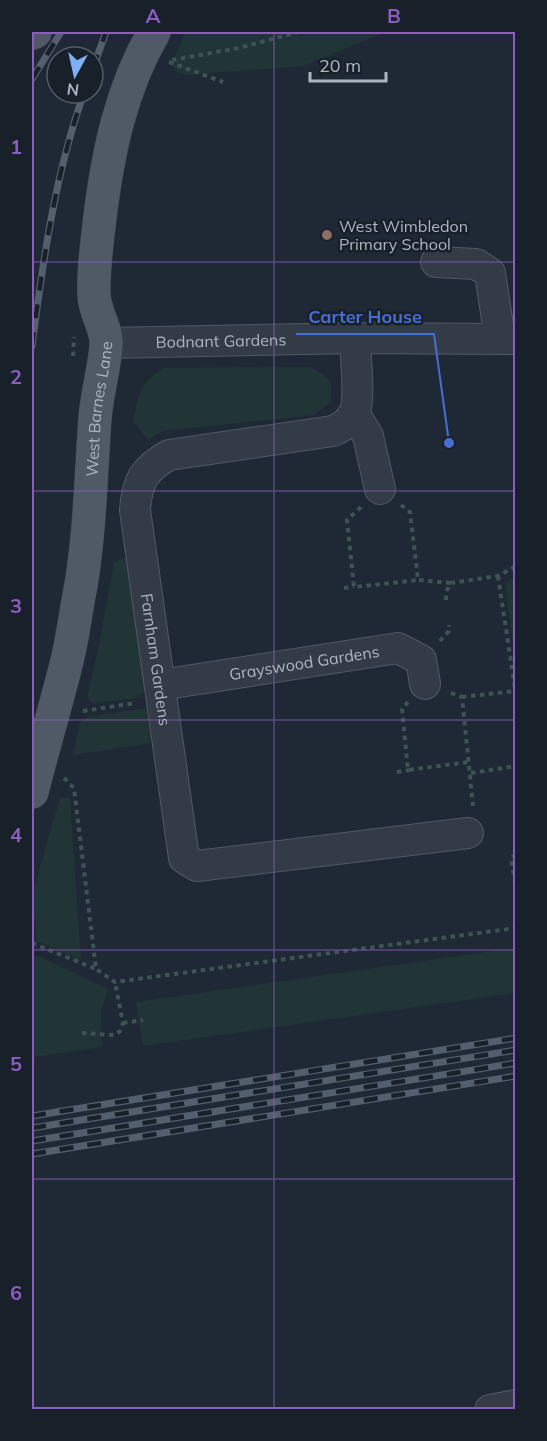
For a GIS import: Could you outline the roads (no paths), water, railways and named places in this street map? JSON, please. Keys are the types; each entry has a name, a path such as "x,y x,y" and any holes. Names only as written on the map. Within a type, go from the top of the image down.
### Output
{"main road":[{"name":"West Barnes Lane","path":"32,792 67,658 81,582 90,504 95,416 107,343 103,324 95,308 94,293 96,248 103,192 114,131 124,98 138,59 154,32"}],"street":[{"path":"436,262 476,264 490,273 508,339"},
{"name":"Bodnant Gardens","path":"107,343 355,338 508,339"},
{"path":"355,338 357,402 354,413 368,436 380,489"},
{"name":"Farnham Gardens","path":"354,413 346,424 333,431 170,455 153,464 142,478 136,495 135,510 184,858 197,866 468,833"},
{"name":"Grayswood Gardens","path":"161,692 398,648 421,660 425,684"},
{"path":"490,1410 516,1405"}],"railway":[{"path":"32,79 61,32"},
{"path":"101,45 106,32"},
{"path":"32,346 58,186 80,105"},
{"path":"32,1116 516,1038"},
{"path":"32,1128 516,1050"},
{"path":"32,1141 516,1063"},
{"path":"32,1154 516,1076"}],"place":[{"name":"West Wimbledon Primary School","path":"327,235"},
{"name":"Carter House","path":"449,443"}]}
